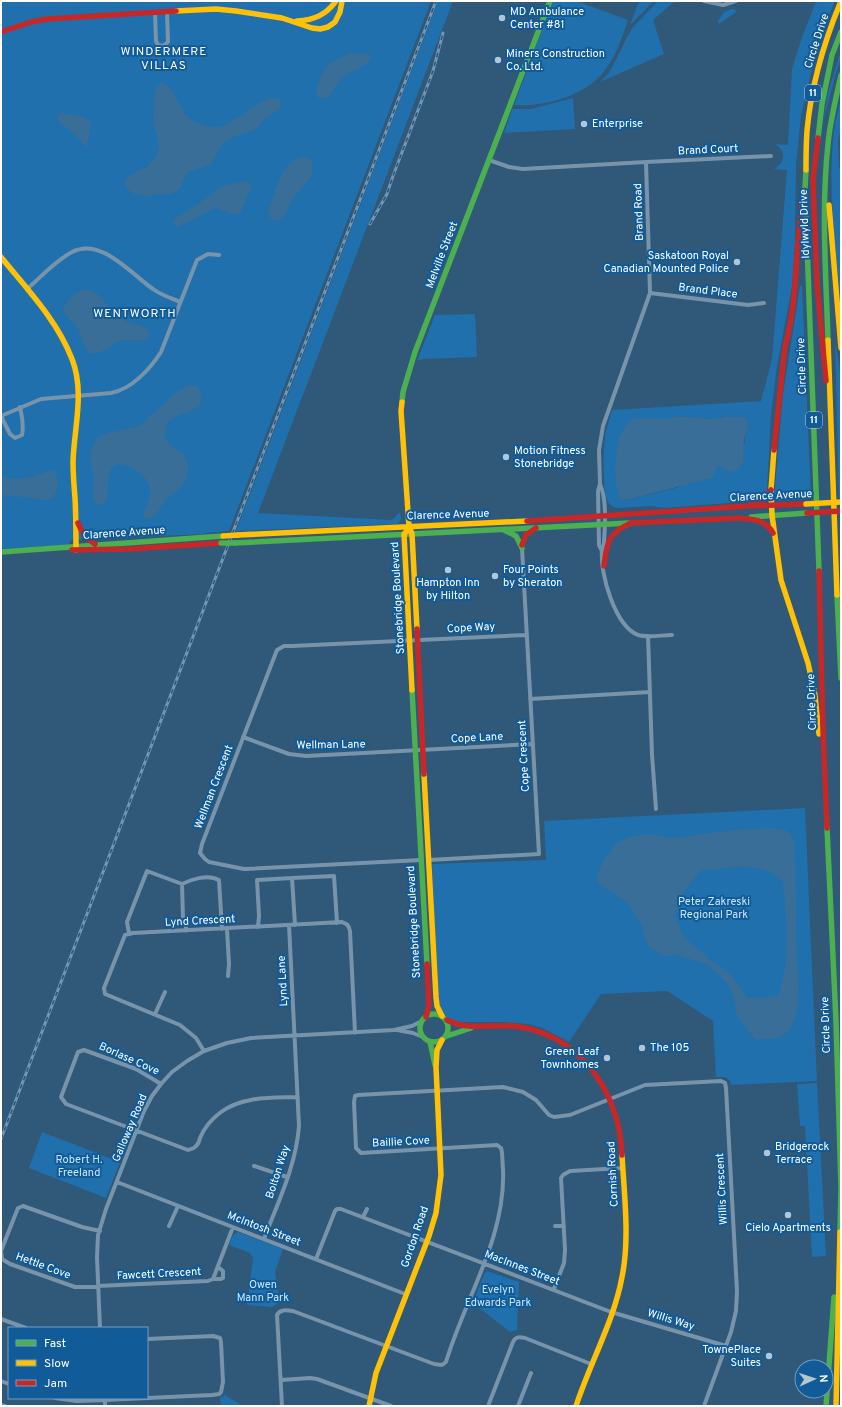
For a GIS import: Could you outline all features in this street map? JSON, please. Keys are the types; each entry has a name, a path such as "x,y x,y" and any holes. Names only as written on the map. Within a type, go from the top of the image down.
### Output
{"main road":[{"path":"294,21 306,20 320,16 330,9 336,1"},
{"path":"1,32 43,19 216,9 233,10 294,21 313,28 328,28 338,18 342,1"},
{"name":"Melville Street","path":"409,526 402,410 403,392 415,352 550,1"},
{"name":"Circle Drive","path":"836,1406 841,1179 823,723 816,469 805,188 807,130 819,62 830,27 841,2"},
{"name":"Idylwyld Drive","path":"830,417 826,392 817,285 813,180 822,104 832,56 841,32"},
{"name":"11","path":"841,76 830,120 826,152 825,230 830,417 841,678"},
{"path":"826,171 841,348"},
{"path":"805,188 800,216 794,300 789,332 785,346 777,413 771,490 774,537 781,580 808,663 815,695 828,820"},
{"path":"1,257 62,336 73,360 79,396 73,462 78,548"},
{"path":"749,506 761,501 771,490"},
{"name":"Clarence Avenue","path":"78,548 95,544 238,535 841,502"},
{"name":"Clarence Avenue","path":"1,552 78,548 130,549 235,542 737,518 841,511"},
{"path":"76,517 82,535 88,541 95,544"},
{"path":"737,518 762,521 771,528 774,537"},
{"path":"604,566 609,539 618,529 633,522"},
{"name":"Stonebridge Boulevard","path":"409,526 412,534 436,996 437,1006 442,1016"},
{"name":"Stonebridge Boulevard","path":"409,526 404,534 411,640 429,1005 424,1019"},
{"path":"522,548 524,536 540,527"},
{"path":"500,529 512,532 520,540 522,548"},
{"path":"433,1014 442,1016 447,1020 449,1029 445,1038 434,1043 430,1042 423,1036 420,1028 424,1019 433,1014"},
{"name":"Cornish Road","path":"447,1020 457,1025 524,1028 534,1030 558,1042 586,1063 600,1080 610,1099 619,1125 626,1262 620,1287 576,1406"},
{"name":"Cornish Road","path":"445,1038 476,1026"},
{"name":"Gordon Road","path":"369,1406 376,1373 385,1346 436,1213 441,1175 436,1067 437,1050 445,1038"},
{"name":"Gordon Road","path":"430,1042 436,1067"},
{"path":"826,1406 840,1235"}],"street":[{"path":"704,1 724,3 736,1"},
{"path":"155,12 156,41 162,46 166,44 168,39 167,12"},
{"name":"Brand Court","path":"646,162 771,156"},
{"path":"489,160 509,167 522,169 646,162"},
{"name":"Brand Road","path":"646,162 650,293 603,426 599,450 600,484 603,491 602,524 598,545 602,551 609,591 618,617 624,626 635,633 648,636"},
{"path":"27,289 71,252 80,249 94,249 106,253 161,294 180,302"},
{"path":"20,407 23,421 23,432 18,438 15,438 10,434 1,416 20,407 41,398 118,392 131,384 152,364 161,352 197,260 208,254 219,255"},
{"name":"Brand Place","path":"650,293 748,305 764,303"},
{"name":"Cope Crescent","path":"429,860 538,854 522,548"},
{"name":"Cope Way","path":"417,640 526,635"},
{"path":"656,809 652,755 648,636 672,635"},
{"name":"Wellman Crescent","path":"417,640 292,646 277,650 202,844 200,853 205,859 216,864 244,869 421,860"},
{"path":"530,699 650,692"},
{"name":"Wellman Lane","path":"243,737 289,754 300,756 423,750"},
{"name":"Cope Lane","path":"423,750 532,744"},
{"path":"204,1051 196,1038 186,1029 155,1014 109,997 104,992 104,988 123,938 125,934 129,933 127,922 147,871 182,884 201,878 213,877 219,880 222,929"},
{"path":"258,927 259,916 257,880 334,876 337,923 346,923 350,931 355,1033"},
{"path":"292,878 296,925"},
{"path":"182,884 183,919 186,923 186,930"},
{"name":"Lynd Crescent","path":"129,933 337,923"},
{"name":"Lynd Lane","path":"289,925 295,1036"},
{"path":"227,929 228,976"},
{"path":"155,1014 165,992"},
{"name":"Galloway Road","path":"100,1327 97,1257 100,1230 106,1209 144,1111 152,1096 162,1084 181,1066 204,1051 238,1040 394,1030 412,1026 424,1019"},
{"name":"Galloway Road","path":"394,1030 423,1036"},
{"name":"Bolton Way","path":"264,1239 292,1166 298,1141 299,1126 295,1036"},
{"name":"Borlase Cove","path":"137,1130 64,1102 62,1093 78,1052 81,1050 86,1050 136,1069 162,1084"},
{"name":"Willis Crescent","path":"610,1099 645,1086 694,1082 721,1081 725,1083 737,1291 736,1311 726,1346 704,1406"},
{"name":"Baillie Cove","path":"484,1263 493,1238 501,1205 503,1175 501,1148 497,1146 361,1153 356,1148 354,1099 358,1095 497,1087 509,1088 523,1092 536,1100 549,1115 554,1117 570,1115 610,1099"},
{"path":"137,1130 188,1150 195,1148 200,1137 211,1121 231,1106 252,1100 297,1097"},
{"path":"254,1166 287,1178"},
{"path":"554,1289 564,1263 565,1250 561,1178 563,1174 570,1171 622,1168"},
{"name":"McIntosh Street","path":"117,1182 405,1294"},
{"name":"Hettle Cove","path":"99,1286 70,1286 10,1264 2,1259 1,1251 16,1212 18,1208 23,1206 82,1227 100,1230"},
{"path":"170,1226 178,1206"},
{"name":"MacInnes Street","path":"316,1259 333,1216 337,1209 341,1209 611,1312"},
{"path":"363,1217 367,1209"},
{"path":"555,1226 564,1226"},
{"name":"Fawcett Crescent","path":"99,1286 208,1281 213,1279 234,1227"},
{"path":"282,1406 277,1315 279,1312 282,1310 293,1311 434,1364 442,1365 446,1362 484,1263"},
{"path":"213,1279 223,1278 223,1271 218,1267"},
{"name":"Willis Way","path":"611,1312 726,1346"},
{"path":"1,1319 23,1327"},
{"path":"148,1339 213,1336 220,1338 223,1382 222,1392 219,1394 148,1397"},
{"path":"488,1406 513,1342 519,1336 591,1364"},
{"path":"518,1406 531,1372"},
{"path":"281,1380 317,1379 391,1406"},
{"path":"66,1399 105,1399 105,1406"},
{"path":"1,1405 5,1406"}],"green space":[{"path":"1,1 431,1 229,531 204,534 71,540 69,544 66,545 1,549"},
{"path":"438,1 453,1 258,513 392,520 400,512 401,519 397,524 236,531"},
{"path":"553,1 576,1 628,20 621,41 606,69 593,83 583,89 572,95 549,102 514,105"},
{"path":"639,1 654,1 630,25"},
{"path":"658,1 675,1 653,20 664,54 600,82 609,73 633,27"},
{"path":"816,1 835,1 823,29 801,116 796,165 795,243 792,286 777,366 771,414 767,491 762,497 754,501 664,508 651,506 614,507 609,503 606,497 604,467 605,437 612,410 761,401 772,359 787,170 774,169 781,163 783,156 783,153 779,147 775,144 788,145 792,69","holes":["678,416 709,419 725,417 748,427 745,436 743,458 738,469 718,466 679,487 621,500 652,419 670,419"]},
{"path":"735,9 736,12 719,24 718,21 724,12"},
{"path":"841,50 841,59 823,122 828,93"},
{"path":"573,98 575,129 504,133 512,109 531,109"},
{"path":"841,98 841,129 838,141 839,168 841,168 841,308 833,220 831,175 835,127"},
{"path":"800,286 802,286 811,499 776,501 774,499 783,394"},
{"path":"475,314 477,357 423,359 417,361 435,315"},
{"path":"835,340 841,378 841,497 839,498"},
{"name":"Peter Zakreski Regional Park","path":"805,808 817,1081 731,1085 730,1081 726,1077 716,1077 713,1021 667,991 601,994 569,1042 542,1028 528,1024 503,1022 456,1022 445,1017 437,1006 432,864 546,860 544,821"},
{"path":"817,1083 826,1256 812,1257 805,1126 800,1126 797,1084"},
{"name":"Robert H. Freeland","path":"42,1132 120,1162 106,1198 29,1168"},
{"name":"Owen Mann Park","path":"238,1232 283,1249 275,1272 280,1302 272,1307 247,1305 253,1258 250,1253 229,1245 233,1235"},
{"name":"Evelyn Edwards Park","path":"487,1271 519,1282 517,1330 510,1332 473,1303 484,1274"},
{"path":"225,1395 243,1406 221,1406 220,1398"}],"shaded area":[{"path":"366,53 371,57 366,64 343,77 326,98 318,98 316,90 324,69 328,64 349,54"},
{"path":"160,83 169,87 184,113 190,119 211,127 219,127 228,124 253,106 270,98 278,98 281,105 278,110 266,118 255,129 233,137 223,143 210,165 188,172 177,191 169,194 142,196 129,190 125,185 125,181 131,174 148,166 158,151 159,145 154,124 154,111 155,90"},
{"path":"62,113 81,116 91,122 86,147 71,131 59,123 57,117"},
{"path":"303,157 312,162 312,175 294,197 283,217 280,220 272,220 269,216 269,208 280,177 291,162"},
{"path":"246,181 250,183 251,186 240,214 234,214 215,208 179,226 175,226 173,222 177,217 222,186"},
{"path":"87,289 97,294 122,319 144,327 149,333 148,338 142,341 123,340 99,353 89,353 84,345 79,330 63,310 64,306 72,296 79,291"},
{"path":"189,385 197,386 199,389 201,401 199,406 171,419 166,427 165,433 169,443 181,452 187,460 187,473 185,481 182,485 165,500 153,517 144,518 143,514 150,495 148,483 140,473 134,469 122,464 116,465 110,472 106,502 101,505 97,504 93,500 94,478 90,456 92,447 96,440 101,435 139,426 179,390"},
{"path":"678,416 709,419 745,417 748,426 744,441 744,456 741,466 737,470 729,472 718,466 712,478 621,500 618,492 615,469 618,443 622,432 628,424 635,419 667,419"},
{"path":"51,470 54,471 58,482 57,489 52,498 43,500 1,495 1,475 7,478 20,479 32,477"},
{"path":"776,828 785,830 794,841 798,984 797,1010 794,1021 789,1030 782,1036 774,1039 755,1039 737,1016 734,998 727,982 707,964 677,955 663,956 650,947 646,942 641,923 627,902 598,883 597,875 606,856 617,843 632,836 650,834 673,838 742,829","holes":["736,867 766,870 783,882 786,925 786,955 785,969 778,996 747,998 731,975 683,936 675,916 685,890 700,871"]}],"railway":[{"path":"1,1139 436,1"},
{"path":"370,224 387,194 433,71 443,33"}],"traffic: fast":[{"path":"402,402 403,392 415,352 550,1"},
{"path":"818,138 822,104 832,55 841,32"},
{"path":"828,340 825,242 826,168 830,127 841,75"},
{"path":"806,170 805,188 819,571"},
{"path":"751,517 807,513"},
{"path":"235,543 630,523"},
{"path":"504,530 516,536 522,548"},
{"path":"1,552 223,536"},
{"path":"221,543 235,543"},
{"path":"837,595 841,678"},
{"path":"412,690 427,964"},
{"path":"827,828 836,1021 841,1187 840,1232"},
{"path":"434,1014 444,1018 448,1028 444,1038 434,1042 424,1038 420,1028 424,1018 434,1014"},
{"path":"447,1036 471,1028"},
{"path":"430,1042 435,1065"},
{"path":"826,1406 834,1297"}],"traffic: slow":[{"path":"297,21 319,16 328,10 336,1"},
{"path":"176,11 216,9 236,11 282,18 312,28 320,29 328,27 335,22 340,12 342,1"},
{"path":"806,170 807,131 815,81 829,32 841,1"},
{"path":"829,205 841,348"},
{"path":"1,257 50,318 66,345 76,372 78,384 78,410 73,462 76,511 76,550"},
{"path":"828,340 837,595"},
{"path":"402,402 401,411 409,526 412,534 417,629"},
{"path":"774,450 771,490 772,515 781,580 808,663 815,695 819,734"},
{"path":"806,504 841,502"},
{"path":"238,535 527,521"},
{"path":"406,532 404,534 412,690"},
{"path":"223,536 238,535"},
{"path":"424,774 436,997 437,1006 442,1016"},
{"path":"369,1406 376,1373 429,1236 436,1213 441,1175 436,1067 437,1050 442,1040"},
{"path":"576,1406 608,1326 622,1277 626,1247 622,1155"},
{"path":"836,1406 840,1232"}],"traffic: jam":[{"path":"1,32 31,22 47,19 176,11"},
{"path":"818,138 813,180 817,285 826,381"},
{"path":"774,450 785,346 792,310 798,236 803,200"},
{"path":"749,506 762,500 771,490"},
{"path":"527,521 749,506 806,504"},
{"path":"807,513 841,511"},
{"path":"737,518 753,519 762,522 770,528 773,533"},
{"path":"630,523 740,518"},
{"path":"78,523 84,536 95,544"},
{"path":"604,566 609,540 616,532 629,524"},
{"path":"522,545 526,535 536,528"},
{"path":"72,550 130,549 221,543"},
{"path":"819,571 827,828"},
{"path":"417,629 424,774"},
{"path":"426,1017 429,1005 427,964"},
{"path":"447,1020 471,1026 513,1026 537,1031 558,1040 576,1053 592,1070 604,1088 613,1109 619,1132 622,1155"}],"place":[{"name":"MD Ambulance Center #81","path":"502,18"},
{"name":"Miners Construction Co. Ltd.","path":"498,60"},
{"name":"Enterprise","path":"584,124"},
{"name":"Saskatoon Royal Canadian Mounted Police","path":"737,262"},
{"name":"Motion Fitness Stonebridge","path":"506,457"},
{"name":"Hampton Inn by Hilton","path":"448,570"},
{"name":"Four Points by Sheraton","path":"495,576"},
{"name":"The 105","path":"642,1048"},
{"name":"Green Leaf Townhomes","path":"607,1058"},
{"name":"Bridgerock Terrace","path":"767,1153"},
{"name":"Cielo Apartments","path":"788,1215"},
{"name":"TownePlace Suites","path":"769,1356"}],"district":[{"name":"WINDERMERE VILLAS","path":"164,59"},
{"name":"WENTWORTH","path":"135,314"}]}
